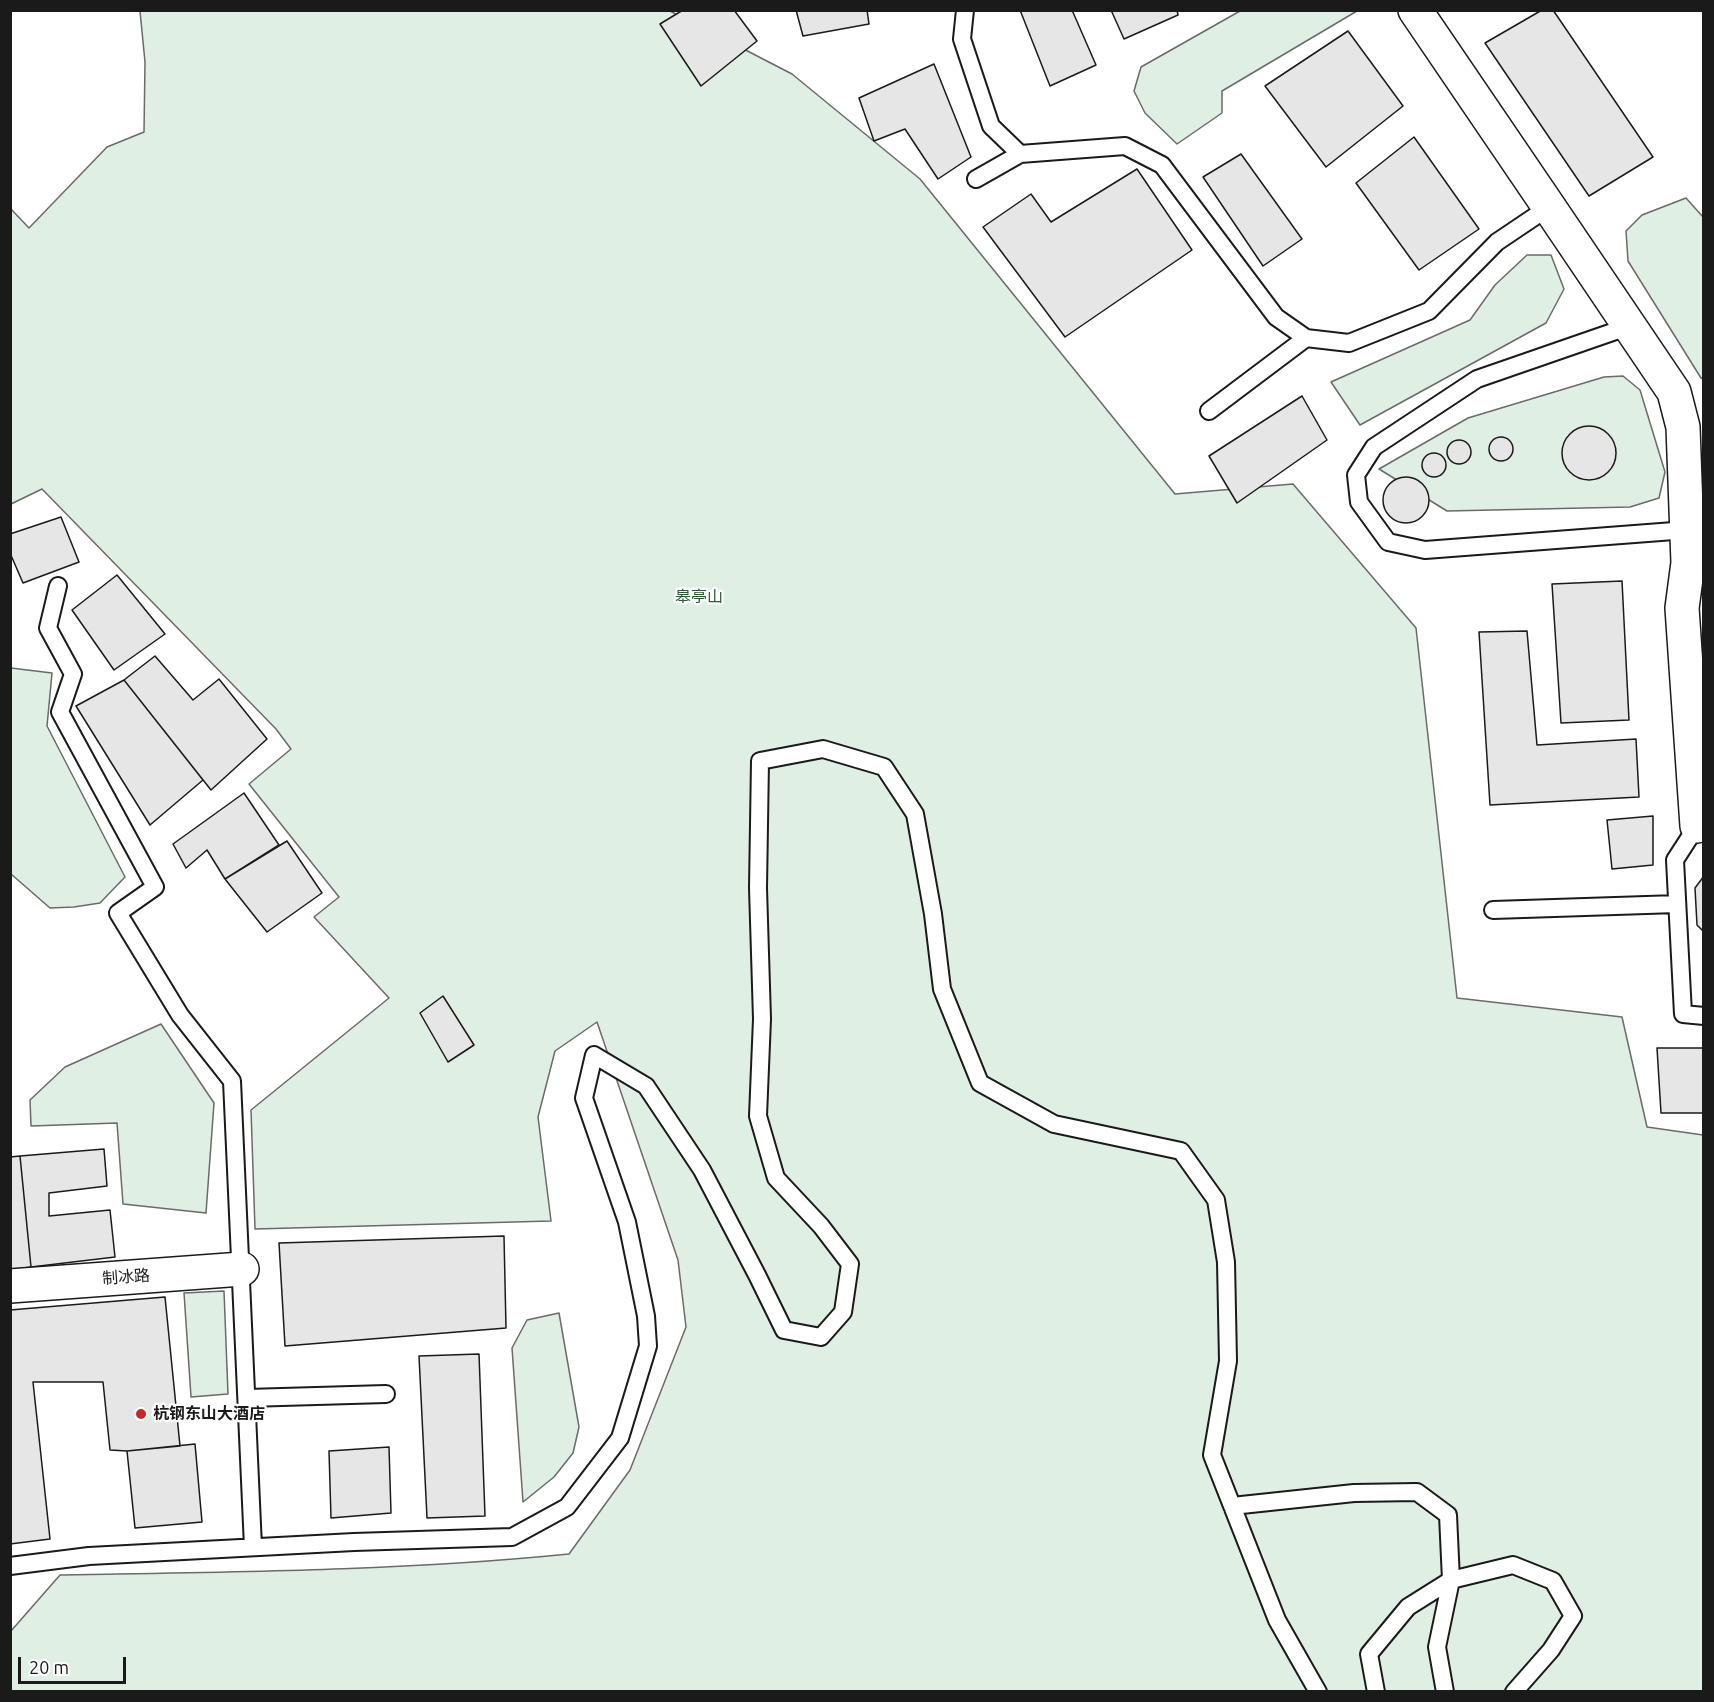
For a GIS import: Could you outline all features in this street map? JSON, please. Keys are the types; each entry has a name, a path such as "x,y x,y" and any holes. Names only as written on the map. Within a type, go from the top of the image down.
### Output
{"street":[{"path":"1414,10 1674,392 1688,426 1687,530 1696,566 1682,608 1700,826"},
{"name":"制冰路","path":"10,1286 242,1269"}],"lane":[{"path":"965,10 962,39 991,126 1020,154"},
{"path":"976,179 1020,154 1125,146 1162,165 1276,317 1306,338 1349,343 1429,311 1497,242 1549,207"},
{"path":"1630,326 1477,379 1374,447 1356,475 1359,502 1388,542 1425,550 1687,530"},
{"path":"1209,411 1306,338"},
{"path":"58,586 48,628 73,674 60,712 154,887 118,913 180,1015 232,1082 253,1547"},
{"path":"10,1566 89,1556 354,1542 512,1537 567,1507 620,1438 648,1346 646,1316 627,1222 584,1098 594,1055 646,1086 702,1170 758,1275 784,1330 821,1337 843,1312 850,1264 821,1226 776,1178 758,1116 762,1019 758,888 760,761 823,749 884,767 915,814 933,914 942,989 980,1083 1054,1124 1181,1151 1216,1200 1226,1262 1228,1361 1212,1455 1277,1620 1318,1692"},
{"path":"1700,826 1675,860 1683,1014 1704,1016"},
{"path":"1493,910 1677,904"},
{"path":"247,1398 386,1394"},
{"path":"1232,1506 1354,1492 1417,1492 1448,1515 1451,1580 1437,1647 1445,1692"},
{"path":"1376,1692 1369,1654 1408,1607 1451,1580 1513,1565 1553,1581 1573,1616 1551,1650 1514,1692"}],"green space":[{"name":"皋亭山","path":"140,11 670,11 792,74 920,179 1175,494 1293,484 1416,628 1457,998 1622,1017 1647,1127 1703,1135 1703,1691 11,1691 11,1631 60,1575 379,1567 569,1554 630,1470 686,1327 678,1260 597,1022 555,1051 538,1117 551,1221 255,1229 251,1110 389,998 314,917 339,897 249,784 291,749 276,729 42,489 11,504 10,208 29,228 107,147 144,132 145,62"},
{"path":"1240,11 1357,11 1222,91 1222,113 1177,144 1145,113 1134,91 1141,67"},
{"path":"1686,198 1703,217 1703,379 1628,261 1626,231 1642,215"},
{"path":"1527,255 1551,255 1564,289 1546,323 1360,425 1331,382 1470,320 1495,285"},
{"path":"1623,376 1640,390 1665,472 1659,498 1630,507 1447,511 1379,469 1468,418 1604,377"},
{"path":"11,668 52,673 47,726 125,877 100,903 50,908 11,874"},
{"path":"161,1024 214,1103 206,1213 123,1204 117,1123 31,1126 30,1100 65,1067"},
{"path":"224,1291 228,1394 191,1397 184,1293"},
{"path":"559,1313 579,1427 573,1453 554,1477 523,1502 512,1348 527,1320"}],"building":[{"path":"683,10 734,10 757,41 701,86 660,24"},
{"path":"796,10 867,10 869,24 803,36"},
{"path":"1020,10 1072,10 1096,65 1050,86"},
{"path":"1111,10 1177,10 1178,15 1124,39"},
{"path":"1542,10 1553,10 1653,157 1589,196 1485,43"},
{"path":"1348,31 1403,106 1326,167 1265,86"},
{"path":"934,64 971,157 938,179 905,129 874,141 859,98"},
{"path":"1414,137 1479,229 1419,270 1356,183"},
{"path":"1241,154 1302,239 1263,266 1203,177"},
{"path":"1137,169 1192,250 1065,337 983,227 1031,194 1051,222"},
{"path":"1302,396 1327,440 1237,503 1209,456"},
{"path":"1584,426 1594,426 1604,430 1612,438 1616,453 1612,468 1604,476 1594,480 1584,480 1574,476 1566,468 1562,458 1562,448 1566,438 1574,430"},
{"path":"1501,437 1510,440 1513,449 1510,458 1501,461 1492,458 1489,449 1492,440"},
{"path":"1454,440 1464,440 1471,447 1471,457 1464,464 1454,464 1447,457 1447,447"},
{"path":"1434,453 1443,456 1446,465 1443,474 1434,477 1425,474 1422,465 1425,456"},
{"path":"1406,477 1422,484 1429,500 1422,516 1406,523 1390,516 1383,500 1390,484"},
{"path":"61,517 79,562 23,583 10,553 10,534"},
{"path":"117,575 165,634 114,670 72,610"},
{"path":"1622,581 1629,720 1561,723 1552,584"},
{"path":"1527,631 1537,745 1636,739 1639,797 1490,805 1479,632"},
{"path":"155,656 193,700 219,679 267,739 211,790 124,680"},
{"path":"124,680 203,780 150,825 76,706"},
{"path":"244,793 279,845 225,879 207,850 186,868 173,844"},
{"path":"1653,816 1653,865 1612,869 1607,820"},
{"path":"287,841 322,893 267,932 225,879"},
{"path":"1704,876 1704,932 1697,925 1695,888"},
{"path":"443,996 474,1045 448,1062 420,1013"},
{"path":"1657,1048 1704,1048 1704,1113 1661,1113"},
{"path":"104,1149 107,1186 49,1193 49,1216 110,1210 115,1257 31,1267 20,1156"},
{"path":"20,1156 31,1267 10,1270 10,1157"},
{"path":"504,1236 506,1328 285,1346 279,1243"},
{"name":"杭钢东山大酒店","path":"165,1297 180,1446 127,1451 110,1450 103,1382 33,1382 50,1539 10,1544 10,1310"},
{"path":"479,1354 485,1516 427,1518 419,1356"},
{"path":"195,1444 202,1522 135,1528 127,1451"},
{"path":"389,1447 391,1513 331,1518 329,1451"}],"place":[{"name":"杭钢东山大酒店","path":"141,1414"}]}
